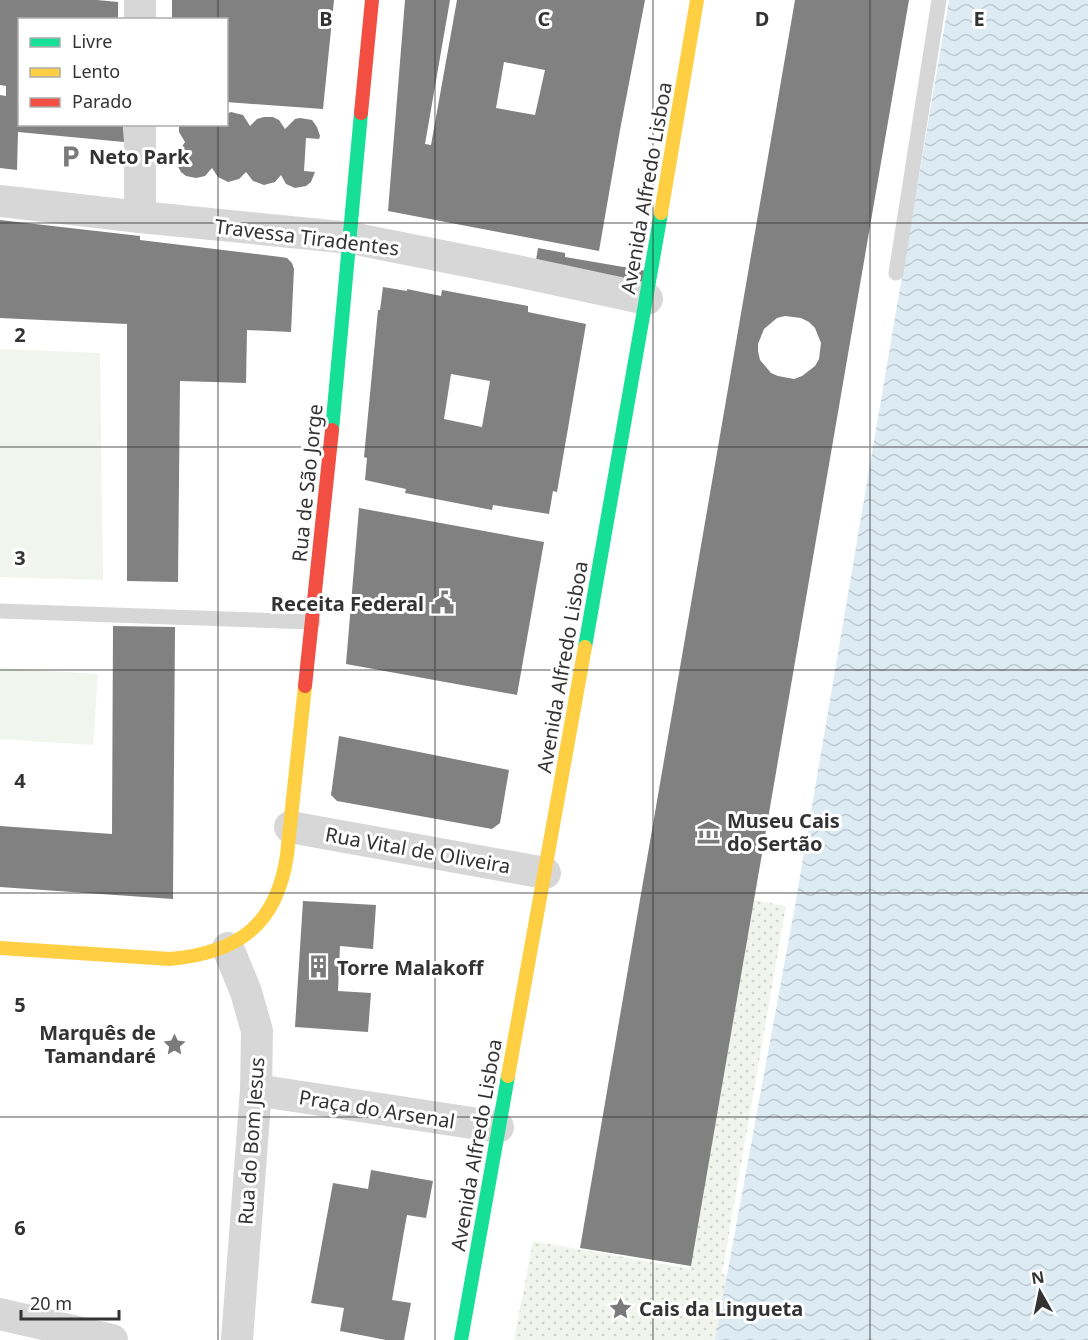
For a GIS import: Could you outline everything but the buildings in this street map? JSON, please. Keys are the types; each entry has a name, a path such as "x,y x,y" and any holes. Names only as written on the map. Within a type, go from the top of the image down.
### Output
{"main road":[{"name":"Rua de São Jorge","path":"228,948 255,927 274,900 286,863 313,622 372,0"},
{"name":"Avenida Alfredo Lisboa","path":"461,1340 647,299 697,0"},
{"path":"0,948 176,960 228,948"}],"street":[{"path":"140,0 140,18"},
{"path":"140,126 140,218"},
{"name":"Travessa Tiradentes","path":"0,201 140,218 351,238 647,299"},
{"name":"Rua Vital de Oliveira","path":"290,827 545,873"},
{"name":"Rua do Bom Jesus","path":"228,948 246,992 257,1031 256,1090 237,1340"},
{"name":"Praça do Arsenal","path":"256,1090 498,1127"},
{"path":"0,1314 78,1336 112,1340"}],"lane":[{"path":"896,273 939,0"},
{"path":"0,611 313,622"}],"shaded area":[{"path":"0,349 100,353 103,580 0,577"},
{"path":"0,668 98,674 93,745 0,739"},
{"path":"754,900 786,906 722,1274 728,1276 715,1340 514,1340 533,1241 690,1269"}],"water":[{"path":"949,0 1088,0 1088,1340 715,1340 795,906"}],"traffic: fast":[{"path":"332,430 361,113"},
{"path":"585,647 661,213"},
{"path":"461,1340 508,1076"}],"traffic: slow":[{"path":"661,213 697,0"},
{"path":"508,1076 585,647"},
{"path":"0,948 170,959 216,950 250,931 264,917 282,879 287,855 305,686"}],"traffic: jam":[{"path":"361,113 372,0"},
{"path":"305,686 332,430"}],"place":[{"name":"Neto Park","path":"71,156"},
{"name":"Receita Federal","path":"442,603"},
{"name":"Museu Cais do Sertão","path":"709,832"},
{"name":"Torre Malakoff","path":"319,967"},
{"name":"Marquês de Tamandaré","path":"174,1044"},
{"name":"Cais da Lingueta","path":"621,1308"}]}
